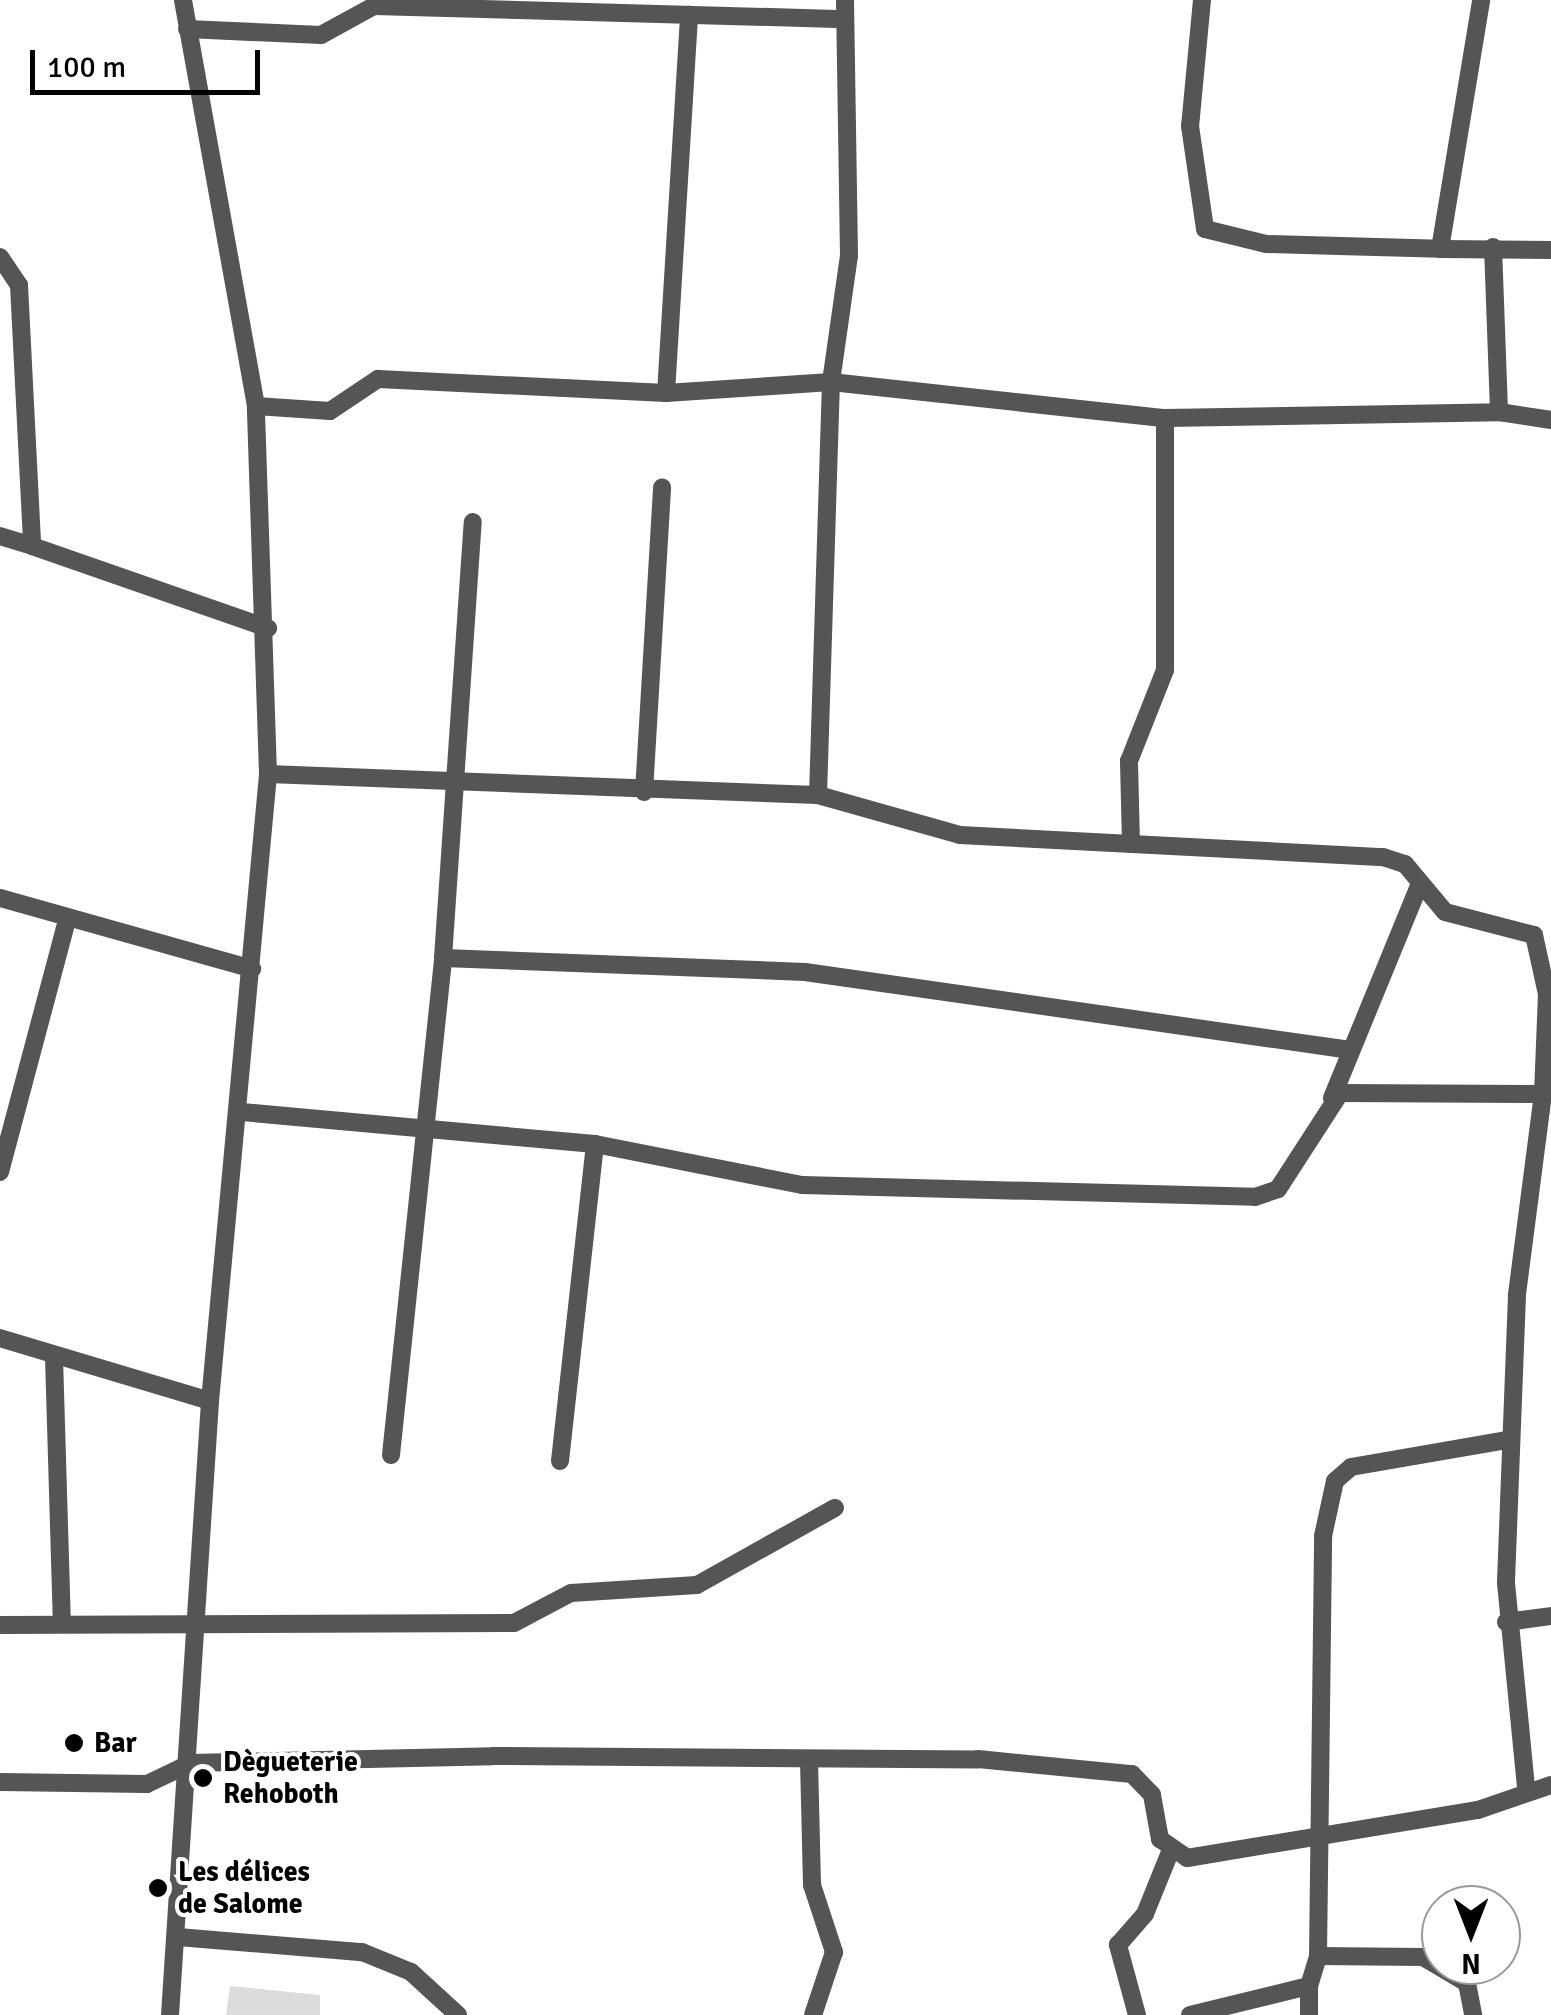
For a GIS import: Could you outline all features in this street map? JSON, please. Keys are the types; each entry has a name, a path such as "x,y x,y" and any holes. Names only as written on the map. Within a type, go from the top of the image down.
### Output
{"street":[{"path":"170,2015 191,1764 210,1401 242,1112 268,774 268,628 256,406 183,0"},
{"path":"1202,0 1190,126 1205,229 1266,244 1551,250"},
{"path":"1440,249 1482,0"},
{"path":"187,29 322,35 374,6 689,15 845,9 850,255 831,382 818,795"},
{"path":"666,394 689,15"},
{"path":"1493,247 1499,412"},
{"path":"0,257 19,285 32,546"},
{"path":"256,406 330,410 378,380 666,394 831,382 1166,418 1499,412 1551,420"},
{"path":"1130,844 1128,761 1165,670 1166,418"},
{"path":"644,792 662,488"},
{"path":"391,1456 420,1126 443,958 473,522"},
{"path":"0,536 268,628"},
{"path":"268,774 644,792 818,795 960,835 1383,857 1405,864 1418,888 1445,912 1534,935 1547,994 1545,1130 1508,1440 1506,1622 1526,1786"},
{"path":"242,1112 594,1144 802,1185 1254,1197 1278,1188 1332,1098 1418,888"},
{"path":"0,898 67,920 252,969"},
{"path":"0,1172 67,920"},
{"path":"443,958 806,972 1350,1050"},
{"path":"1332,1098 1543,1094"},
{"path":"560,1460 594,1144"},
{"path":"0,1338 210,1401"},
{"path":"54,1357 62,1620"},
{"path":"1309,2015 1308,1986 1318,1956 1326,1829 1322,1536 1335,1481 1352,1467 1508,1440"},
{"path":"0,1625 62,1620 514,1623 571,1593 697,1586 835,1508"},
{"path":"1506,1622 1551,1616"},
{"path":"0,1782 146,1784 191,1764 978,1759 1132,1774 1148,1785 1170,1852 1145,1914 1118,1945 1136,2015"},
{"path":"809,1761 812,1885 834,1952 813,2015"},
{"path":"1170,1852 1186,1858 1326,1829 1478,1810 1526,1786 1551,1785"},
{"path":"178,1937 375,1956 411,1972 458,2015"},
{"path":"1318,1956 1422,1957 1468,1982 1473,2015"},
{"path":"1190,2015 1308,1986"}],"shaded area":[{"path":"230,1986 320,1995 320,2015 226,2015"}],"place":[{"name":"Bar","path":"74,1743"},
{"name":"Dègueterie Rehoboth","path":"203,1778"},
{"name":"Les délices de Salome","path":"158,1888"}]}
